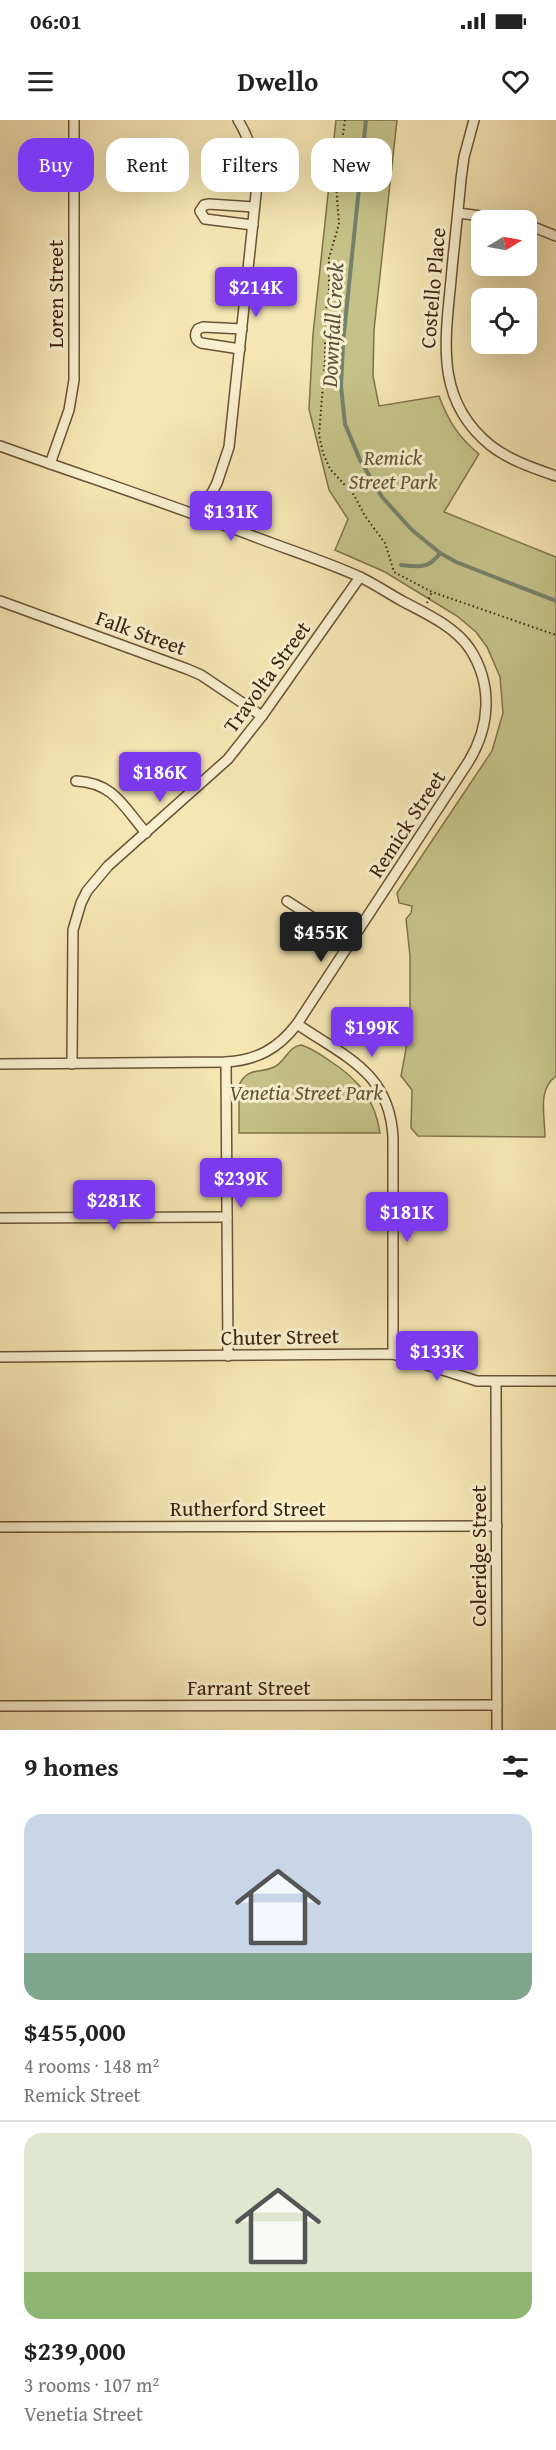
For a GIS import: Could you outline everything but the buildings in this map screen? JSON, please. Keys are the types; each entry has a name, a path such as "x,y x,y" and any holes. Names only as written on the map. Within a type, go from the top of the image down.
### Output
{"street":[{"name":"Loren Street","path":"50,464 69,410 74,380 74,120"},
{"path":"200,516 217,483 229,447 253,225 257,182 255,163 249,142 238,120"},
{"name":"Costello Place","path":"474,120 464,157 445,338 446,368 451,388 463,413 480,435 512,458 556,476"},
{"path":"253,225 205,219 201,216 200,211 204,205 209,204 254,207"},
{"path":"458,213 471,215"},
{"path":"537,228 556,236"},
{"path":"240,349 201,343 196,339 196,334 198,329 203,327 242,329"},
{"path":"0,446 200,516 360,577"},
{"name":"Remick Street","path":"0,1064 249,1060 267,1052 281,1042 297,1024 469,761 483,734 486,719 486,693 477,664 464,642 436,620 360,577"},
{"name":"Travolta Street","path":"72,1064 72,944 76,918 84,897 95,879 213,774 234,752 262,717 360,577"},
{"name":"Falk Street","path":"0,601 187,669 262,717"},
{"path":"76,781 97,784 108,790 146,833"},
{"path":"287,901 351,942"},
{"path":"297,1024 364,1069 377,1084 388,1105 393,1138 393,1354"},
{"path":"226,1062 228,1356"},
{"path":"0,1218 227,1217"},
{"name":"Chuter Street","path":"0,1357 393,1354 472,1380 556,1381"},
{"name":"Coleridge Street","path":"496,1382 497,1730"},
{"name":"Rutherford Street","path":"0,1527 496,1526"},
{"name":"Farrant Street","path":"0,1706 497,1705"}],"path":[{"path":"345,120 336,184 339,224 329,258 329,291 324,318 325,360 319,422 323,453 330,469 354,495 365,516 385,543 394,572 432,592 556,635"}],"green space":[{"path":"336,120 397,120 392,166 392,138 334,138"},
{"name":"Remick Street Park","path":"328,192 389,192 374,330 373,376 379,406 439,396 455,428 479,454 444,512 556,557 556,1076 546,1088 544,1096 545,1137 418,1136 411,1128 412,1090 401,1076 410,1027 410,956 406,919 411,913 412,906 399,903 397,893 492,751 503,713 500,677 487,647 476,632 457,616 385,572 335,550 348,519 329,490 309,409 313,334"},
{"name":"Venetia Street Park","path":"301,1045 323,1056 357,1083 374,1110 380,1133 239,1133 239,1085 243,1079 251,1073 271,1069 293,1048"}],"waterway":[{"name":"Downfall Creek","path":"366,120 343,343 341,386 345,424 360,460 382,497 412,530 440,553 456,562 556,601"},
{"path":"401,565 423,566 432,562 440,553"}]}
